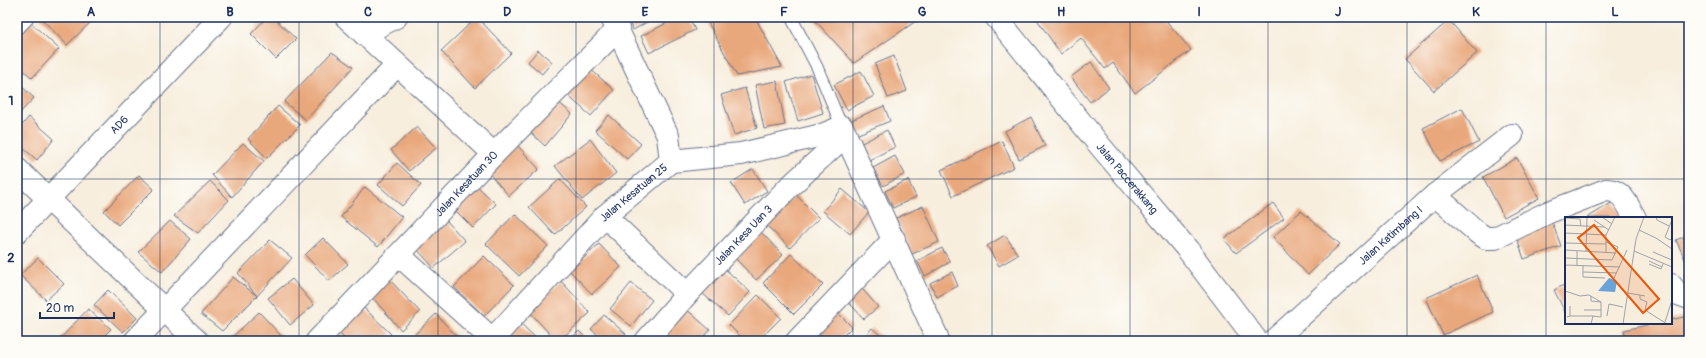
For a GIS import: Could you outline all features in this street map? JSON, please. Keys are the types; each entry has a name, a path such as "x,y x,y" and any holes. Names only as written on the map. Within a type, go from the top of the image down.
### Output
{"street":[{"path":"17,22 22,17"},
{"name":"AD6","path":"17,232 221,17"},
{"path":"346,17 494,154"},
{"path":"364,34 396,17"},
{"name":"Jalan Paccerakkang","path":"996,17 1101,147 1188,250 1257,341"},
{"name":"Jalan Kesatuan 30","path":"317,341 494,154 614,23"},
{"name":"Jalan Kesatuan 25","path":"492,340 605,216 671,161 668,136 614,23"},
{"path":"135,341 397,65"},
{"path":"671,161 741,154 844,131 937,337"},
{"name":"Jalan Kesa Uan 3","path":"646,341 687,294 844,131"},
{"name":"Jalan Katimbang I","path":"1273,341 1435,195 1512,135"},
{"path":"17,169 197,341"},
{"path":"1435,195 1478,233 1486,238 1495,238 1549,212 1606,190 1613,190 1618,193 1627,203 1634,217"},
{"path":"605,216 687,294"},
{"path":"797,341 894,239"},
{"path":"399,255 492,340"},
{"path":"1672,285 1678,294 1689,298"}],"lane":[{"path":"791,17 817,67 844,131"}],"building":[{"path":"40,17 96,17 67,45"},
{"path":"267,17 273,17 296,39 276,59 251,34"},
{"path":"477,17 511,53 475,88 441,51"},
{"path":"626,17 656,17 633,30"},
{"path":"679,17 689,17 695,30 649,53 641,36"},
{"path":"705,17 755,17 782,67 737,76"},
{"path":"812,17 922,17 854,63"},
{"path":"1163,17 1191,50 1135,93 1113,63 1105,69 1081,38 1061,54 1036,18"},
{"path":"28,20 59,49 32,78 17,64 17,33"},
{"path":"1449,20 1477,53 1434,91 1405,59"},
{"path":"538,50 552,62 542,74 528,62"},
{"path":"332,52 353,67 306,120 284,102"},
{"path":"894,56 907,91 888,98 875,64"},
{"path":"1091,62 1109,88 1090,102 1071,77"},
{"path":"588,67 614,90 591,116 565,93"},
{"path":"861,71 874,96 847,110 834,85"},
{"path":"811,74 823,113 798,121 786,82"},
{"path":"777,81 785,125 764,129 755,85"},
{"path":"17,82 34,98 17,116"},
{"path":"745,88 757,128 734,135 721,95"},
{"path":"555,99 572,114 545,146 528,130"},
{"path":"278,106 300,125 267,158 248,139"},
{"path":"884,106 890,121 851,137 845,123"},
{"path":"1462,108 1479,142 1440,161 1423,128"},
{"path":"609,115 641,144 627,159 595,130"},
{"path":"29,117 54,139 37,160 17,143 17,131"},
{"path":"1031,117 1045,146 1019,159 1005,131"},
{"path":"417,127 436,148 409,171 391,150"},
{"path":"887,130 895,147 869,160 860,144"},
{"path":"590,139 616,173 582,200 555,166"},
{"path":"1002,141 1014,167 953,196 941,170"},
{"path":"243,143 264,161 232,197 212,175"},
{"path":"517,145 539,169 509,196 487,171"},
{"path":"895,156 905,174 883,186 873,168"},
{"path":"1517,158 1539,198 1504,217 1483,177"},
{"path":"397,163 421,185 402,206 378,185"},
{"path":"753,169 767,191 745,205 731,183"},
{"path":"139,175 154,189 118,225 104,211"},
{"path":"560,179 586,207 555,235 529,207"},
{"path":"908,180 916,197 893,208 885,191"},
{"path":"210,181 229,200 198,233 174,216"},
{"path":"475,184 496,204 473,228 452,207"},
{"path":"365,187 402,217 378,247 341,217"},
{"path":"842,189 869,212 850,234 823,211"},
{"path":"796,195 819,218 790,248 766,225"},
{"path":"1613,202 1622,217 1589,217"},
{"path":"1273,203 1284,218 1236,253 1224,239"},
{"path":"923,206 939,242 912,254 896,218"},
{"path":"1301,211 1340,244 1308,275 1273,237"},
{"path":"515,214 548,246 519,276 486,244"},
{"path":"446,220 465,241 434,268 416,248"},
{"path":"170,221 191,239 162,272 138,252"},
{"path":"1552,222 1561,246 1524,259 1516,235"},
{"path":"761,232 783,255 756,280 734,257"},
{"path":"1005,235 1018,255 999,266 987,246"},
{"path":"1689,235 1689,268 1676,240"},
{"path":"323,238 348,264 329,281 305,255"},
{"path":"270,240 292,258 257,296 238,273"},
{"path":"599,244 621,267 592,294 570,271"},
{"path":"942,248 950,262 925,276 917,261"},
{"path":"791,254 823,285 794,314 763,283"},
{"path":"484,256 514,285 484,316 454,287"},
{"path":"38,258 64,284 46,300 20,275"},
{"path":"723,267 750,292 728,316 701,292"},
{"path":"952,272 958,286 937,297 930,283"},
{"path":"1477,275 1493,312 1443,335 1426,298"},
{"path":"233,277 257,296 222,331 201,314"},
{"path":"292,279 314,305 290,325 268,298"},
{"path":"389,279 420,312 401,330 371,296"},
{"path":"561,281 590,313 559,341 556,341 528,310"},
{"path":"631,283 652,300 631,326 610,309"},
{"path":"857,283 878,307 864,319 843,296"},
{"path":"1565,284 1565,312 1554,290"},
{"path":"108,290 137,318 123,332 94,305"},
{"path":"758,295 781,318 758,341 745,341 729,325"},
{"path":"361,305 391,334 384,341 347,341 336,330"},
{"path":"684,307 710,330 700,341 672,341 662,331"},
{"path":"833,308 852,327 838,341 826,341 813,328"},
{"path":"88,309 111,329 99,341 58,341"},
{"path":"259,312 286,341 228,341"},
{"path":"436,314 458,338 455,341 419,341 414,335"},
{"path":"604,315 626,334 621,341 605,341 591,329"},
{"path":"1688,316 1689,341 1626,341 1624,330 1651,324 1672,324 1672,320"},
{"path":"518,321 539,341 499,341"},
{"path":"872,328 887,341 861,341"},
{"path":"579,331 589,341 568,341"}]}
